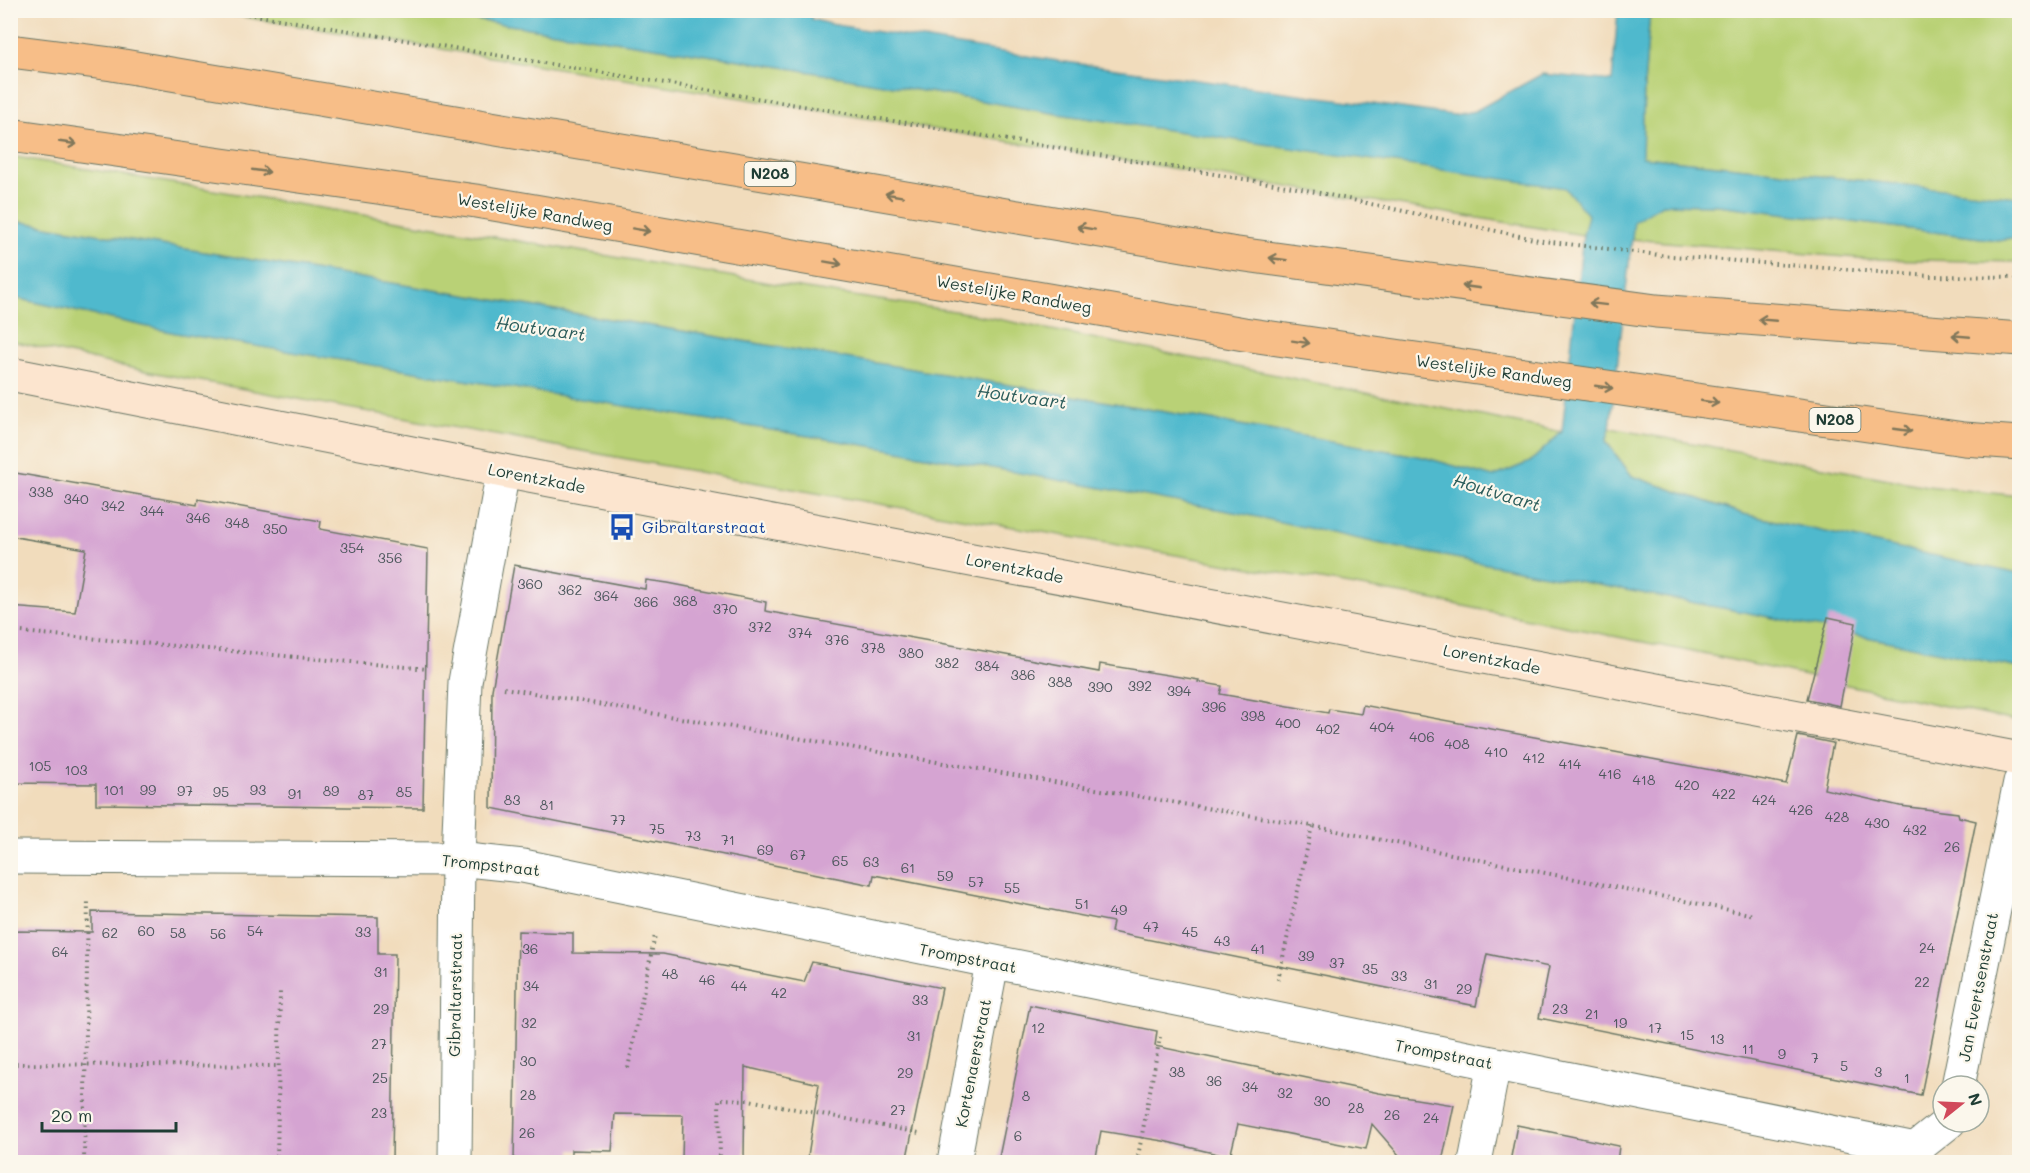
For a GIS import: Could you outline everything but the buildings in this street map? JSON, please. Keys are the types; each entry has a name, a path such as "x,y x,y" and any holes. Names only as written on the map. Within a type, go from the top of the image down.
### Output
{"main road":[{"name":"N208","path":"10,51 123,66 1231,253 1529,296 1656,311 2019,339"},
{"name":"Westelijke Randweg","path":"10,135 476,201 1244,334 1964,439 2019,443"}],"street":[{"name":"Lorentzkade","path":"10,374 503,471 2019,759"},
{"name":"Gibraltarstraat","path":"455,1162 458,860 465,677 503,471"},
{"name":"Jan Evertsenstraat","path":"1960,1074 2019,782"},
{"name":"Trompstraat","path":"10,856 458,860 523,866 1494,1064 1919,1156"},
{"name":"Kortenaerstraat","path":"955,1152 992,963"},
{"path":"1475,1162 1494,1064"},
{"path":"1919,1156 1938,1134"}],"path":[{"path":"224,10 1292,187 1543,241 1659,255 1930,276 2019,277"},
{"path":"10,631 465,677 1312,826 1754,915"},
{"path":"1270,1019 1312,826"},
{"path":"84,1162 89,858"},
{"path":"628,1068 663,896"},
{"path":"277,1162 280,991"},
{"path":"1137,1162 1167,998"},
{"path":"10,1064 279,1066"},
{"path":"720,1162 719,1099 748,1100 955,1152"}],"green space":[{"path":"207,11 416,11 740,60 1058,114 1532,182 1662,204 1718,205 1997,240 2019,237 2019,262 1870,259 1583,235"},
{"path":"1650,11 2019,11 2020,182 2017,197 1642,157 1644,86"},
{"path":"10,156 806,289 967,313 1562,432 1530,462 1493,477 1423,457 1039,390 11,220"},
{"path":"10,297 176,333 882,448 1239,513 1396,547 1754,614 2019,668 2019,722 1728,659 1419,597 764,484 140,370 11,341"},
{"path":"1610,428 1927,486 2019,496 2019,574 1744,514 1632,476 1606,441"}],"water":[{"name":"Houtvaart","path":"757,10 779,14 780,11 811,11 811,19 830,24 1058,61 1453,115 1475,111 1542,74 1612,81 1618,11 1650,11 1644,86 1642,157 2017,197 2019,182 2019,237 1997,240 1718,205 1662,204 1634,221 1610,428 1606,442 1632,476 1743,514 2019,574 2019,668 1754,614 1396,547 1239,513 882,448 176,333 11,297 10,220 1039,390 1423,457 1493,477 1530,462 1562,432 1583,235 1588,215 1565,188 1058,114 740,60 416,11"}],"place":[{"name":"Gibraltarstraat","path":"622,527"}]}
